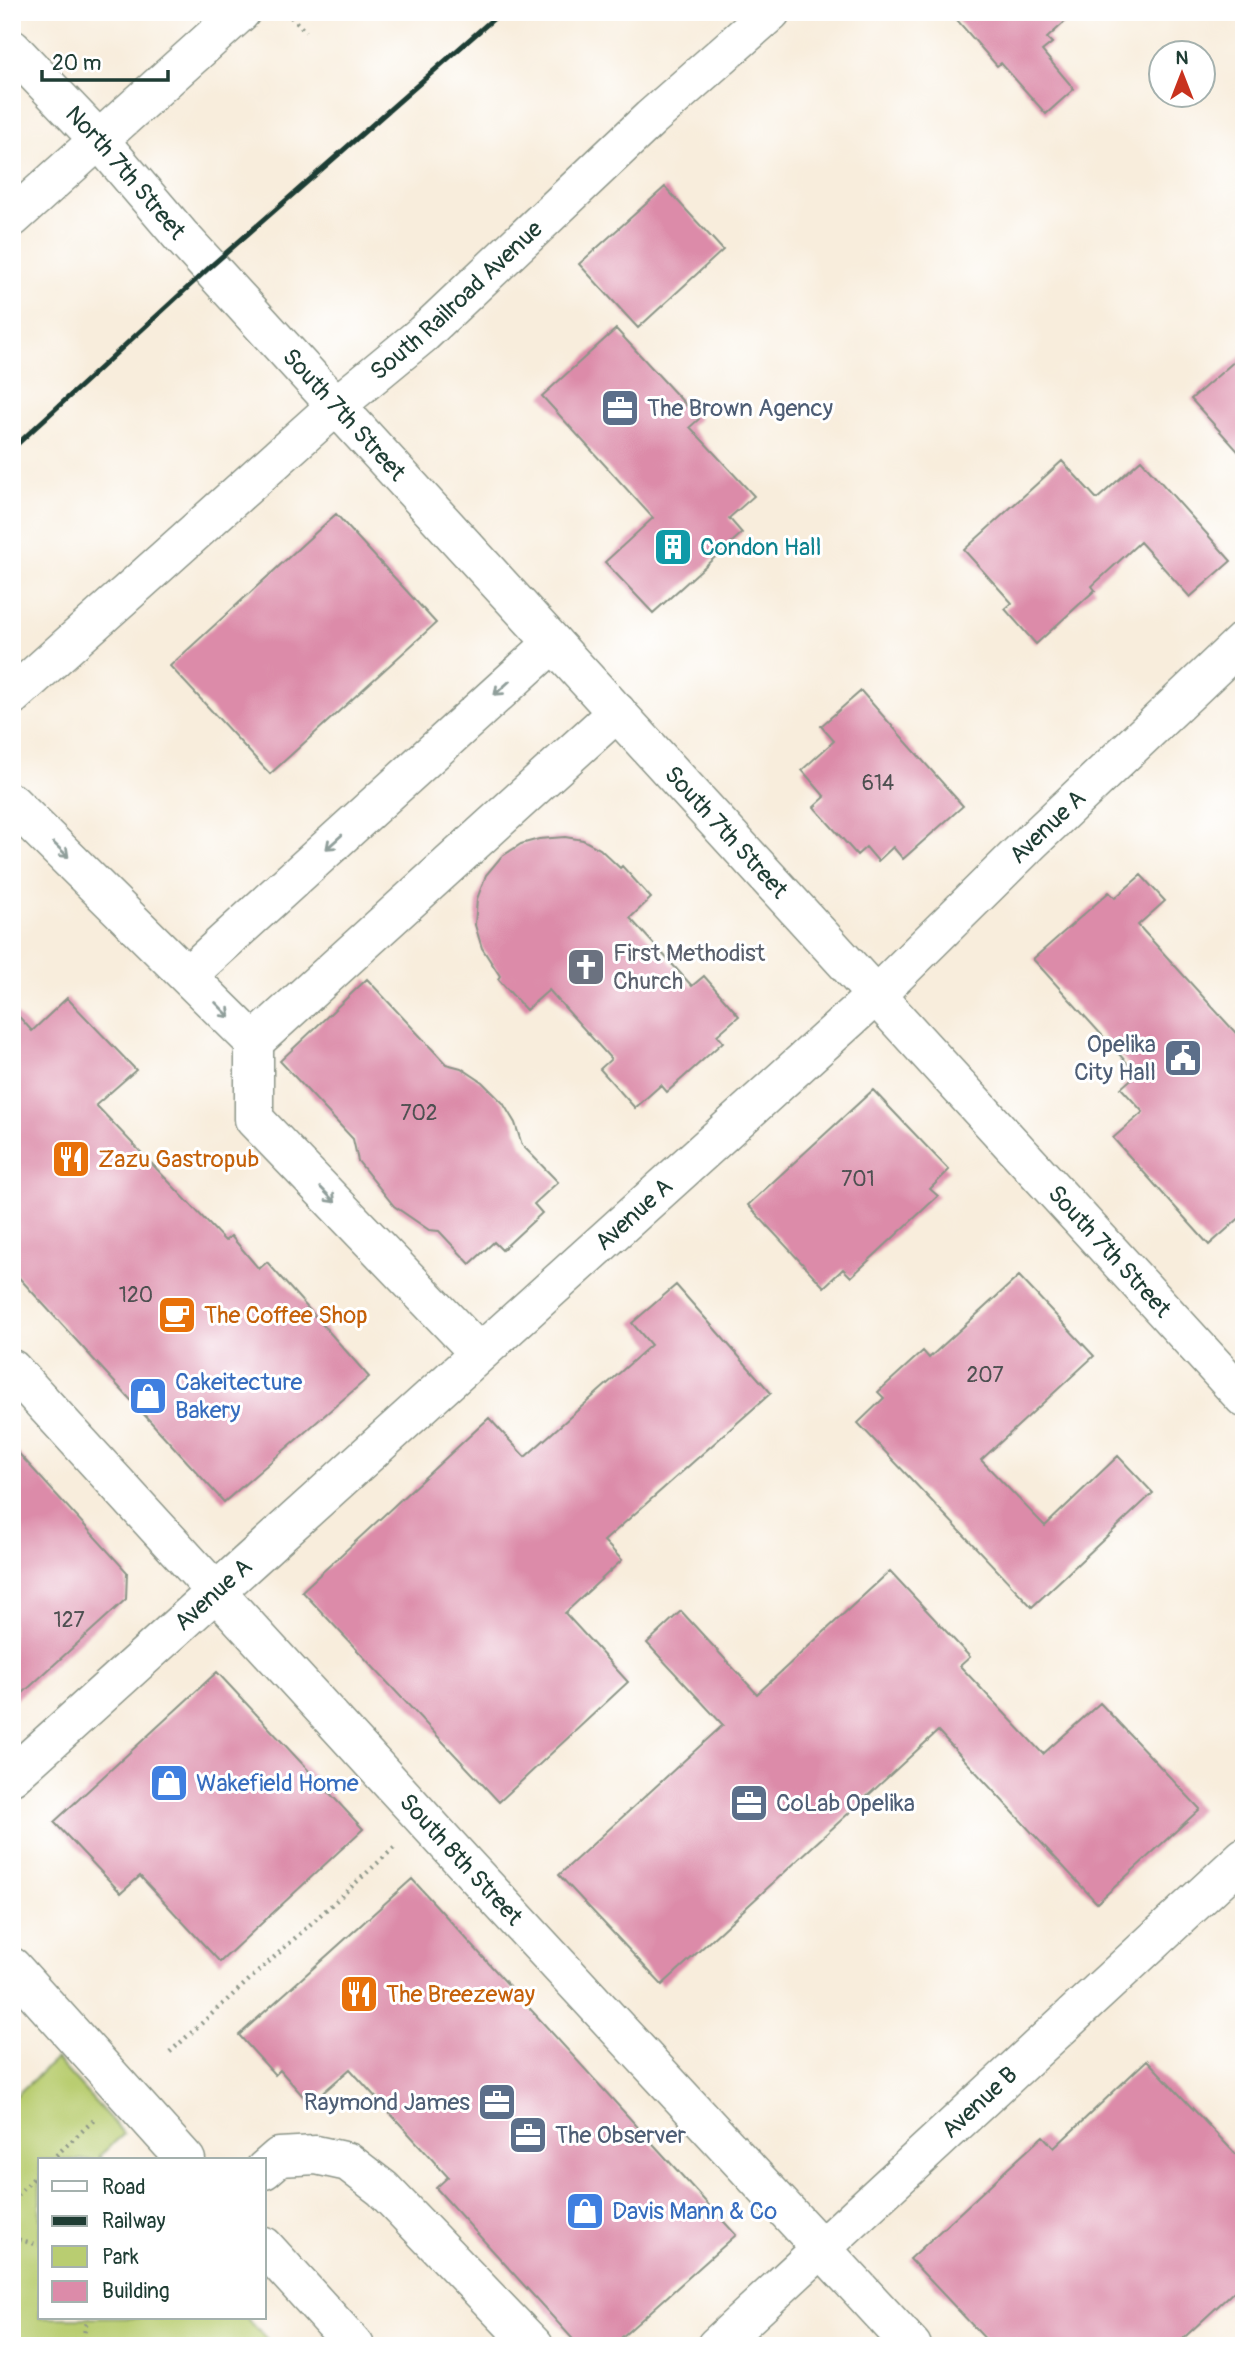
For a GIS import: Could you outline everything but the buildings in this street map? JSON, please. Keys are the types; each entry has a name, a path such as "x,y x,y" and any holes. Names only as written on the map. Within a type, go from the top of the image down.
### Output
{"street":[{"path":"12,218 241,12"},
{"name":"South Railroad Avenue","path":"12,696 337,405 423,334 651,118 771,12"},
{"name":"North 7th Street","path":"12,49 99,140 210,267"},
{"name":"South 7th Street","path":"210,267 1244,1398"},
{"name":"Avenue A","path":"12,1776 875,996 1031,842 1244,640"},
{"path":"188,975 553,643"},
{"path":"254,1042 617,712"},
{"path":"12,803 254,1042 254,1119 479,1353"},
{"name":"South 8th Street","path":"12,1369 457,1856 823,2247 912,2346"},
{"name":"Avenue B","path":"716,2346 1244,1857"},
{"path":"20,1991 184,2158"},
{"path":"266,2168 279,2157 316,2155 348,2162 383,2189 534,2346"},
{"path":"266,2248 355,2346"}],"path":[{"path":"286,12 306,32"},
{"path":"170,2052 396,1846"},
{"path":"53,2158 104,2111"},
{"path":"12,2200 38,2174"},
{"path":"12,2238 38,2244"},
{"path":"82,2346 87,2320"}],"green space":[{"path":"56,2059 124,2134 99,2156 101,2158 38,2158 38,2320 249,2320 273,2346 12,2346 12,2099"}],"railway":[{"path":"12,449 210,267 501,12"}],"place":[{"name":"The Brown Agency","path":"620,408"},
{"name":"Condon Hall","path":"673,547"},
{"name":"First Methodist Church","path":"586,967"},
{"name":"Opelika City Hall","path":"1183,1058"},
{"name":"Zazu Gastropub","path":"71,1159"},
{"name":"The Coffee Shop","path":"177,1315"},
{"name":"Cakeitecture Bakery","path":"148,1396"},
{"name":"Wakefield Home","path":"169,1783"},
{"name":"CoLab Opelika","path":"749,1803"},
{"name":"The Breezeway","path":"359,1994"},
{"name":"Raymond James","path":"497,2102"},
{"name":"The Observer","path":"528,2135"},
{"name":"Davis Mann & Co","path":"585,2211"}]}
